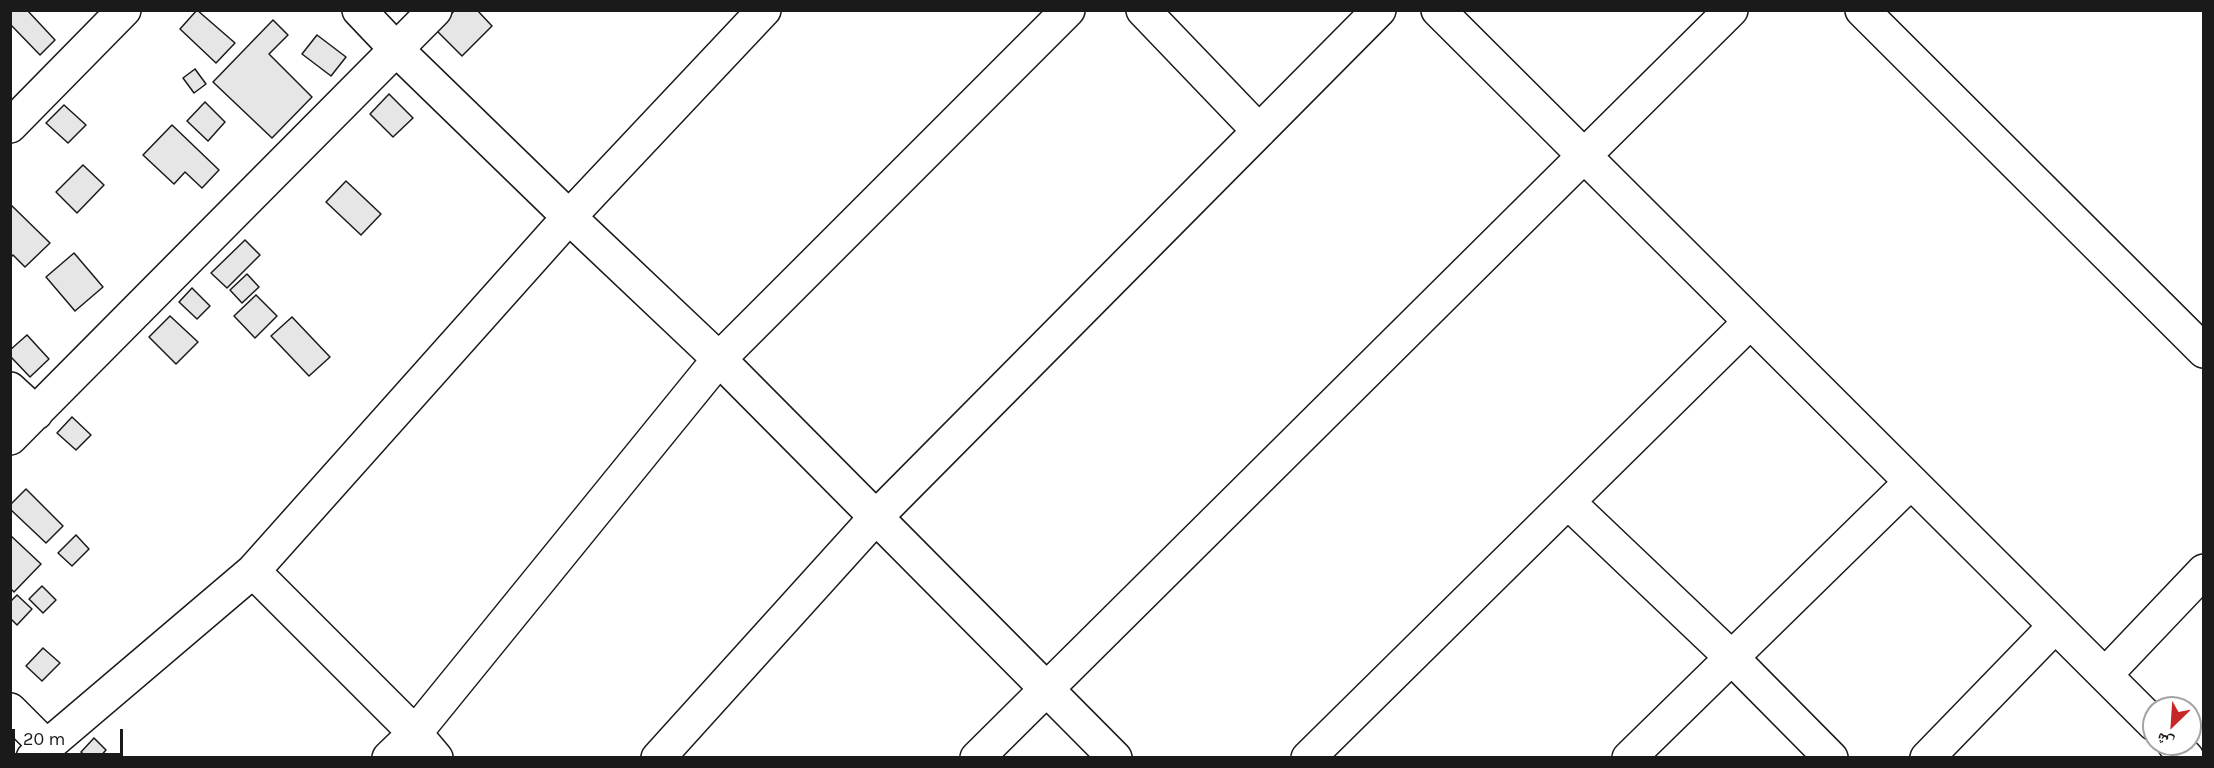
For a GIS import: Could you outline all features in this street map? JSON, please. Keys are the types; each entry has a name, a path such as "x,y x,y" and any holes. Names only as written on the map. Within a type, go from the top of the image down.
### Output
{"street":[{"path":"10,126 124,10"},
{"path":"359,10 396,49 569,217 720,359 1115,758"},
{"path":"10,438 435,10"},
{"path":"10,710 39,751 253,571 569,217 764,10"},
{"path":"389,758 425,745 720,359 1068,10"},
{"path":"1143,10 1259,131"},
{"path":"658,758 876,517 1378,10"},
{"path":"1438,10 2142,712"},
{"path":"977,758 1731,10"},
{"path":"1863,10 2204,351"},
{"path":"1308,758 1750,322"},
{"path":"10,389 36,413"},
{"path":"1629,758 1911,482"},
{"path":"1568,502 1731,657 1831,758"},
{"path":"253,571 425,745"},
{"path":"2105,675 2204,571"},
{"path":"1927,758 2055,626"}],"building":[{"path":"10,10 27,10 55,40 40,55 10,24"},
{"path":"197,10 235,43 216,63 180,29"},
{"path":"455,10 477,10 492,26 462,56 436,30"},
{"path":"273,20 288,35 269,54 312,97 272,138 213,82"},
{"path":"317,35 346,57 331,76 302,54"},
{"path":"195,69 206,84 194,93 183,78"},
{"path":"389,94 413,118 393,137 370,114"},
{"path":"205,102 225,122 208,141 187,121"},
{"path":"64,105 86,125 68,143 46,123"},
{"path":"172,125 219,170 202,188 185,172 174,184 143,155"},
{"path":"83,165 104,185 77,213 56,192"},
{"path":"346,181 381,214 361,235 326,202"},
{"path":"10,204 50,243 25,267 13,255 10,258"},
{"path":"245,240 260,255 227,288 211,273"},
{"path":"74,253 103,287 75,311 46,277"},
{"path":"247,274 259,287 242,303 230,290"},
{"path":"192,288 210,306 197,319 179,302"},
{"path":"256,295 277,316 255,338 234,316"},
{"path":"170,316 198,342 176,364 149,337"},
{"path":"292,317 330,357 309,376 271,336"},
{"path":"27,335 49,359 30,377 10,356 10,350"},
{"path":"72,417 91,435 76,450 57,433"},
{"path":"26,489 63,526 46,543 10,509 10,505"},
{"path":"10,535 41,564 14,592 10,588"},
{"path":"76,535 89,549 72,566 58,553"},
{"path":"42,586 56,600 43,613 29,599"},
{"path":"17,595 32,609 17,625 10,618 10,602"},
{"path":"43,648 60,663 42,681 26,666"},
{"path":"94,738 106,750 99,758 87,758 81,752"}]}
